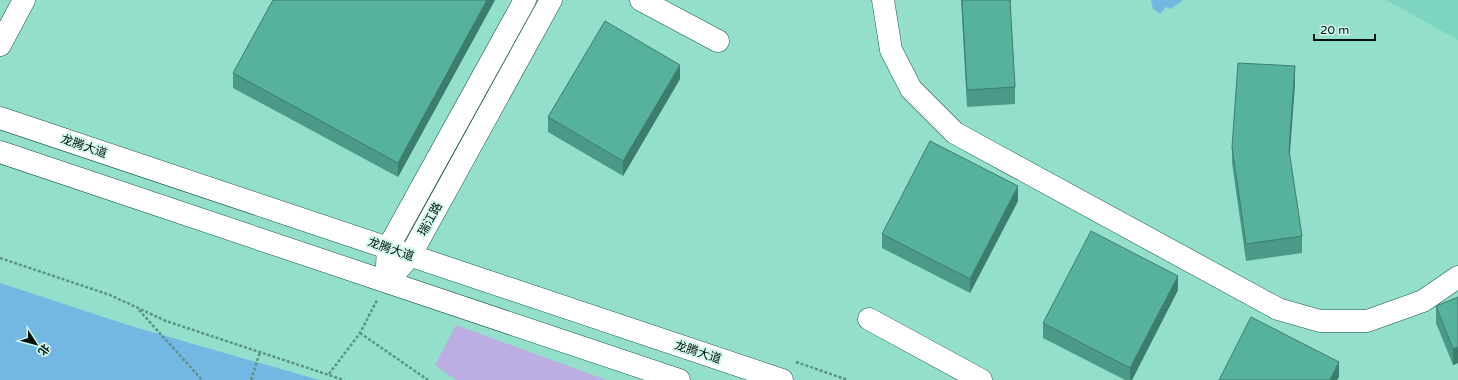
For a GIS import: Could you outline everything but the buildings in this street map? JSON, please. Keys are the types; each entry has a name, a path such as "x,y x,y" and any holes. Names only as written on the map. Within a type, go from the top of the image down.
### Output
{"main road":[{"path":"0,46 24,0"},
{"name":"瑞江路","path":"387,282 388,248 525,0"},
{"name":"瑞江路","path":"387,282 410,256 551,0"},
{"path":"641,0 666,5 718,41"},
{"path":"883,0 891,50 911,89 955,133 1278,309 1320,321 1367,321 1423,300 1458,277"},
{"name":"龙腾大道","path":"0,118 782,380"},
{"path":"0,152 679,380"},
{"path":"869,319 982,380"}],"path":[{"path":"0,258 110,295 166,321 344,380"},
{"path":"329,374 360,333 387,282"},
{"path":"138,308 202,380"},
{"path":"360,333 428,380"},
{"path":"251,380 260,352"}],"shaded area":[{"path":"1386,0 1458,0 1458,40"},
{"path":"456,325 607,380 456,380 435,365"}],"water":[{"path":"1151,0 1183,0 1171,9 1166,7 1160,14 1153,9"},
{"path":"0,283 131,326 319,380 0,380"}]}
